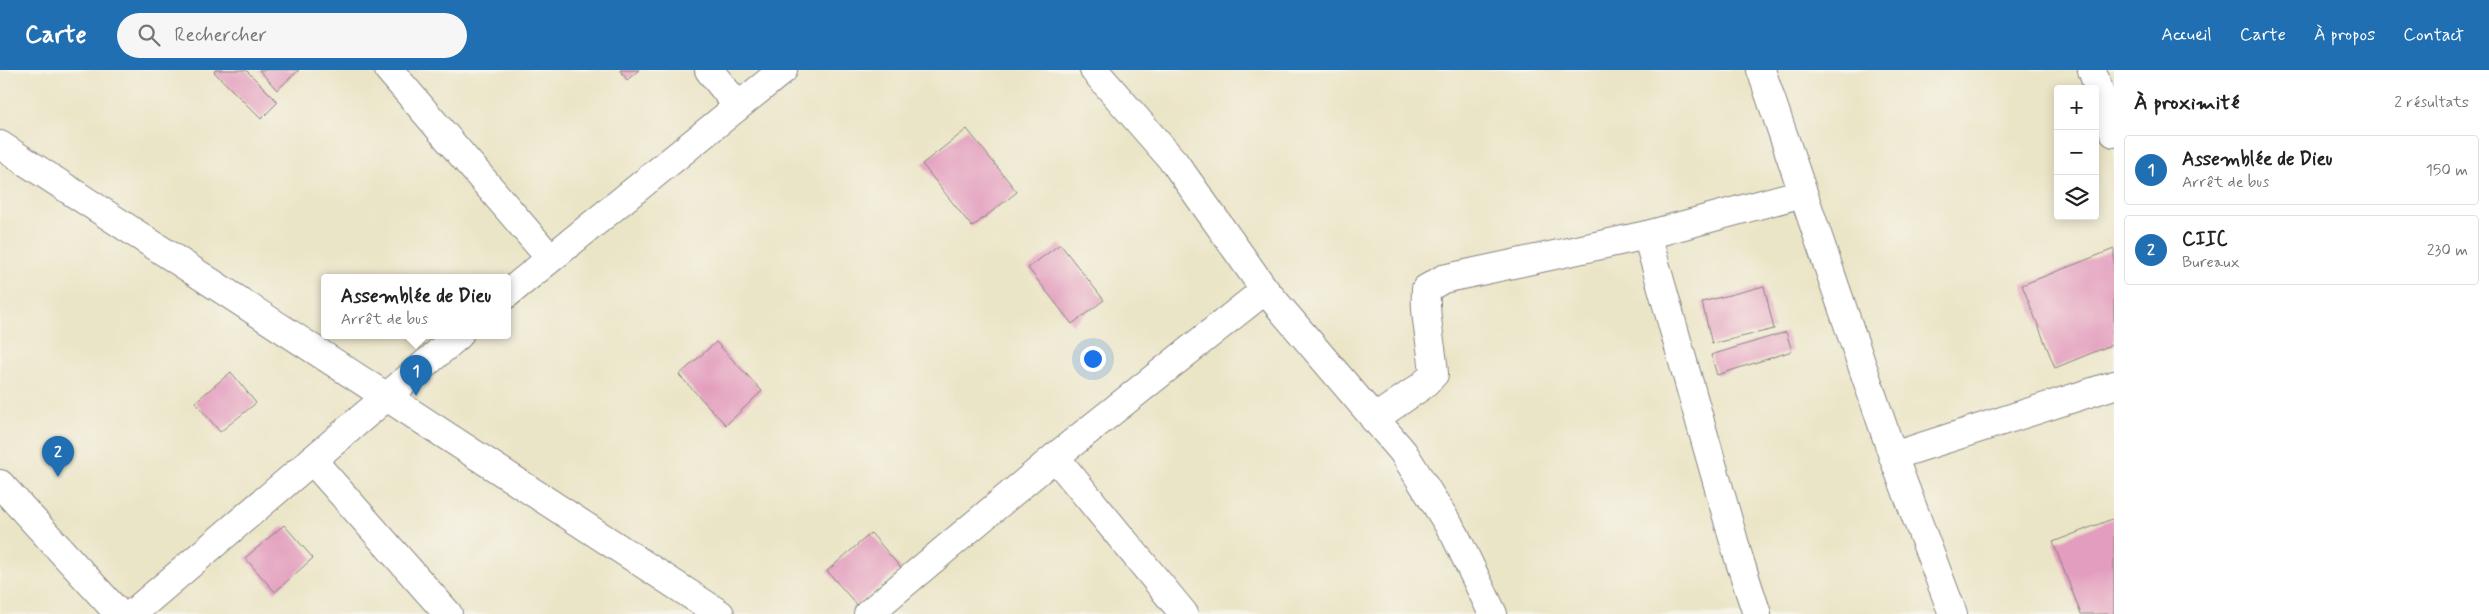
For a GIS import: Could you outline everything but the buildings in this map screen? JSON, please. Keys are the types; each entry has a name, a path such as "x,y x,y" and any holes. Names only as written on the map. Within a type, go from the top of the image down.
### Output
{"street":[{"path":"389,70 550,258"},
{"path":"709,70 738,106"},
{"path":"511,291 783,70"},
{"path":"1094,70 1175,163 1265,290 1403,452 1455,535 1493,614"},
{"path":"1761,70 1893,456 1953,614"},
{"path":"2092,70 2114,133"},
{"path":"0,145 720,614"},
{"path":"1374,419 1422,386 1434,374 1424,309 1426,289 1443,279 1647,235 1803,193"},
{"path":"1647,235 1739,559 1758,614"},
{"path":"868,614 1055,457 1265,290"},
{"path":"132,614 454,339"},
{"path":"1893,456 2114,385"},
{"path":"1055,457 1184,614"},
{"path":"312,460 448,614"},
{"path":"0,484 119,614"}],"place":[{"name":"Assemblée de Dieu","path":"416,396"},
{"name":"CIIC","path":"58,477"}]}
